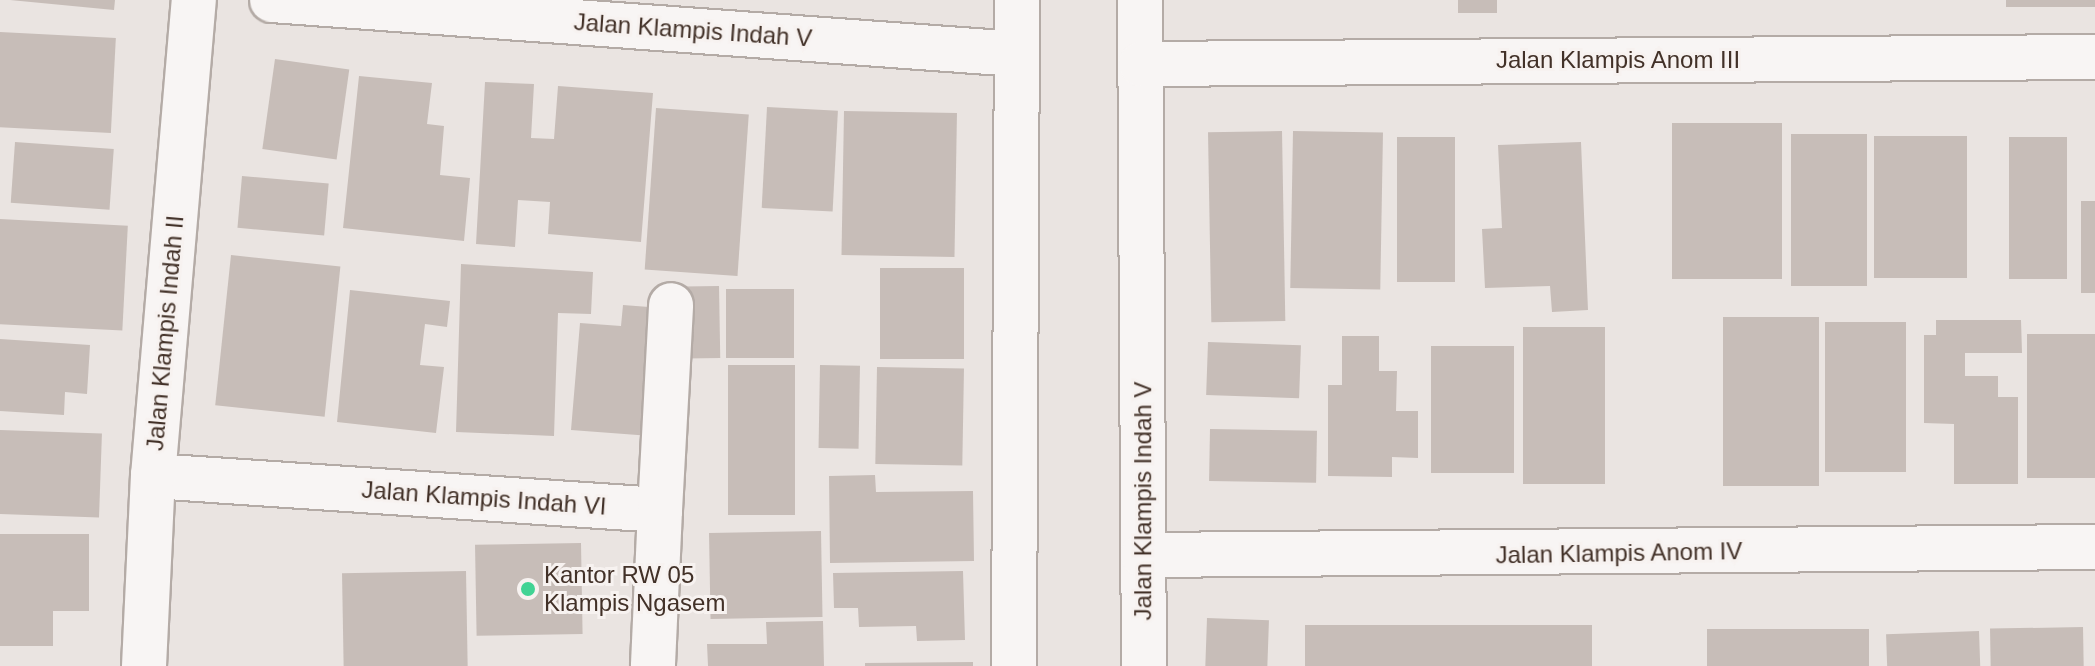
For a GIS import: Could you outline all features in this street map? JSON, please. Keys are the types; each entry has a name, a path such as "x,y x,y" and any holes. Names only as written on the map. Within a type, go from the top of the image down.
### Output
{"street":[{"name":"Jalan Klampis Indah II","path":"144,666 153,476 194,0"},
{"name":"Jalan Klampis Indah V","path":"272,0 1017,54"},
{"path":"1014,666 1017,0"},
{"name":"Jalan Klampis Indah V","path":"1140,0 1144,666"},
{"name":"Jalan Klampis Anom III","path":"1141,64 2095,57"},
{"path":"653,666 671,305"},
{"name":"Jalan Klampis Indah VI","path":"153,476 660,510"},
{"name":"Jalan Klampis Anom IV","path":"1143,555 2095,547"}],"building":[{"path":"10,0 115,0 114,10"},
{"path":"1458,0 1497,0 1497,13 1458,13"},
{"path":"2006,0 2095,0 2095,7 2006,7"},
{"path":"0,32 116,38 111,133 0,127"},
{"path":"275,59 349,69 337,160 262,149"},
{"path":"359,76 432,83 427,124 444,126 440,175 470,178 464,241 343,228"},
{"path":"485,82 534,84 531,138 554,139 558,86 653,93 641,242 548,234 550,202 518,200 515,247 476,244"},
{"path":"767,107 838,111 833,212 762,208"},
{"path":"656,108 749,114 737,276 645,270"},
{"path":"844,111 957,113 954,257 841,255"},
{"path":"1672,123 1782,123 1782,279 1672,279"},
{"path":"1282,131 1285,321 1211,322 1208,132"},
{"path":"1293,131 1383,133 1380,290 1290,288"},
{"path":"1791,134 1867,134 1867,286 1791,286"},
{"path":"1874,136 1967,136 1967,278 1874,278"},
{"path":"1397,137 1455,137 1455,282 1397,282"},
{"path":"2009,137 2067,137 2067,279 2009,279"},
{"path":"15,142 114,149 110,210 11,203"},
{"path":"1581,142 1588,310 1552,312 1550,286 1485,288 1482,229 1502,228 1498,145"},
{"path":"242,176 329,184 324,235 237,228"},
{"path":"2081,201 2095,201 2095,293 2081,293"},
{"path":"0,219 128,226 122,331 0,324"},
{"path":"231,255 340,266 325,417 215,405"},
{"path":"461,264 593,272 591,314 558,313 554,436 456,432"},
{"path":"880,268 964,268 964,359 880,359"},
{"path":"719,286 720,358 686,359 685,287"},
{"path":"726,289 794,289 794,358 726,358"},
{"path":"350,290 450,301 447,327 425,324 420,365 444,367 436,433 337,422"},
{"path":"623,305 662,308 651,436 571,430 580,323 621,326"},
{"path":"1723,317 1819,317 1819,486 1723,486"},
{"path":"1936,320 2021,320 2022,353 1965,353 1965,376 1998,376 1998,397 2018,397 2018,484 1954,484 1954,424 1924,423 1924,335 1936,335"},
{"path":"1825,322 1906,322 1906,472 1825,472"},
{"path":"1523,327 1605,327 1605,484 1523,484"},
{"path":"2027,334 2095,334 2095,478 2027,478"},
{"path":"1342,336 1379,336 1379,371 1397,371 1396,411 1418,411 1418,458 1392,457 1392,477 1328,476 1328,385 1342,385"},
{"path":"0,339 90,345 87,394 65,392 64,415 0,411"},
{"path":"1208,342 1301,345 1299,398 1206,395"},
{"path":"1431,346 1514,346 1514,473 1431,473"},
{"path":"728,365 795,365 795,515 728,515"},
{"path":"820,365 860,366 859,449 819,448"},
{"path":"877,367 964,369 962,466 875,464"},
{"path":"1210,429 1317,431 1316,483 1209,481"},
{"path":"0,430 102,434 99,518 0,514"},
{"path":"875,475 876,492 973,491 974,561 830,563 829,476"},
{"path":"821,531 823,617 711,619 709,533"},
{"path":"0,534 89,534 89,611 53,611 53,646 0,646"},
{"name":"Kantor RW 05 Klampis Ngasem","path":"581,543 583,634 477,636 475,545"},
{"path":"466,571 468,666 344,666 342,573"},
{"path":"963,571 965,640 917,641 916,626 859,627 858,608 834,608 833,573"},
{"path":"1207,618 1269,620 1267,666 1205,666"},
{"path":"823,621 824,666 708,666 707,644 767,644 766,622"},
{"path":"1305,625 1592,625 1592,666 1305,666"},
{"path":"2083,627 2084,666 1991,666 1990,629"},
{"path":"1707,629 1869,629 1869,666 1707,666"},
{"path":"1979,631 1980,666 1887,666 1886,634"},
{"path":"973,662 973,666 865,666 865,663"}],"place":[{"name":"Kantor RW 05 Klampis Ngasem","path":"528,589"}]}
